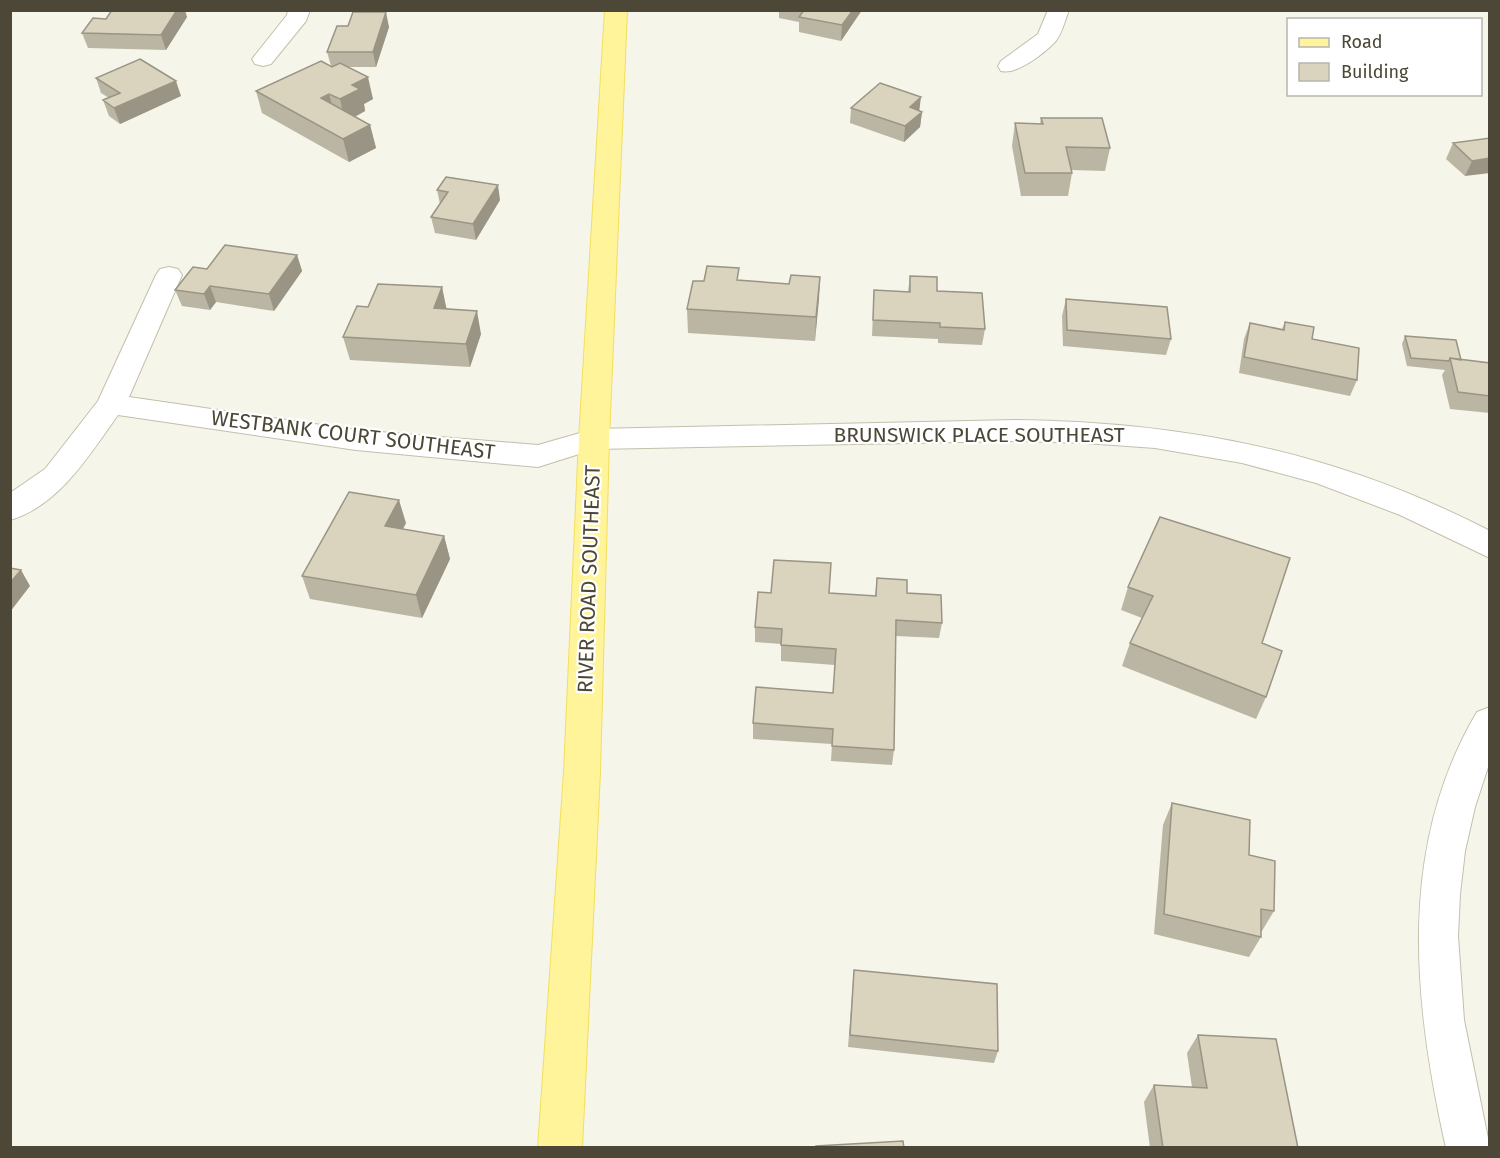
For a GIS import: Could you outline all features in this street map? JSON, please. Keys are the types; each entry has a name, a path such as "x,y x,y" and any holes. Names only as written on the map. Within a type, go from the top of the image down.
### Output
{"main road":[{"name":"RIVER ROAD SOUTHEAST","path":"560,1148 582,772 594,439 616,10"}],"street":[{"path":"263,59 298,16 299,10"},
{"path":"1009,66 1047,37 1059,10"},
{"path":"10,509 56,477 111,404 169,275"},
{"name":"WESTBANK COURT SOUTHEAST","path":"111,404 356,440 538,456 594,439"},
{"name":"BRUNSWICK PLACE SOUTHEAST","path":"594,439 964,431 1102,433 1155,438 1211,446 1272,460 1338,480 1402,503 1490,546"},
{"path":"10,489 56,477"},
{"path":"1468,1148 1451,1078 1441,1018 1436,955 1438,898 1448,835 1463,782 1490,722"}],"building":[{"path":"112,10 177,10 161,35 82,33 93,18 106,19"},
{"path":"804,10 853,10 842,25 799,17"},
{"path":"353,12 386,12 373,52 327,52 337,26 348,26"},
{"path":"140,59 176,81 114,108 103,100 120,93 96,78"},
{"path":"321,61 332,67 340,63 368,77 352,85 360,89 340,99 329,94 321,98 370,125 343,139 256,91"},
{"path":"880,83 921,97 910,107 922,112 905,126 851,108"},
{"path":"1041,118 1102,118 1110,148 1066,147 1072,173 1025,173 1015,123 1043,124"},
{"path":"1490,138 1490,158 1472,161 1453,143"},
{"path":"446,177 498,185 473,224 431,217 448,192 437,190"},
{"path":"225,245 297,255 269,294 210,286 204,294 175,290 193,267 207,269"},
{"path":"707,266 739,268 737,280 789,284 791,275 820,277 816,317 687,309 693,281 704,281"},
{"path":"910,276 937,277 937,291 982,293 985,329 940,327 940,323 873,320 874,290 910,292"},
{"path":"378,284 442,287 434,308 477,311 466,344 343,337 357,306 368,307"},
{"path":"1066,299 1167,307 1171,339 1067,330"},
{"path":"1285,322 1314,327 1312,339 1359,348 1357,380 1244,357 1250,323 1284,330"},
{"path":"1405,336 1456,340 1461,360 1411,358"},
{"path":"1450,358 1490,363 1490,396 1458,392"},
{"path":"349,492 399,500 385,526 444,536 416,595 302,576"},
{"path":"1160,517 1290,558 1262,643 1282,651 1266,697 1130,643 1153,596 1128,587"},
{"path":"774,560 831,563 829,593 876,596 877,578 907,580 907,593 941,595 942,623 896,620 894,750 832,746 833,729 753,723 756,687 833,693 836,649 781,645 782,629 755,627 758,592 771,593"},
{"path":"10,568 21,570 10,583"},
{"path":"1172,803 1250,820 1249,855 1275,861 1274,911 1261,909 1261,937 1164,914"},
{"path":"854,970 997,984 998,1051 850,1035"},
{"path":"1198,1035 1276,1039 1298,1148 1163,1148 1154,1085 1207,1088"},
{"path":"903,1141 904,1148 816,1148 816,1146"}]}
